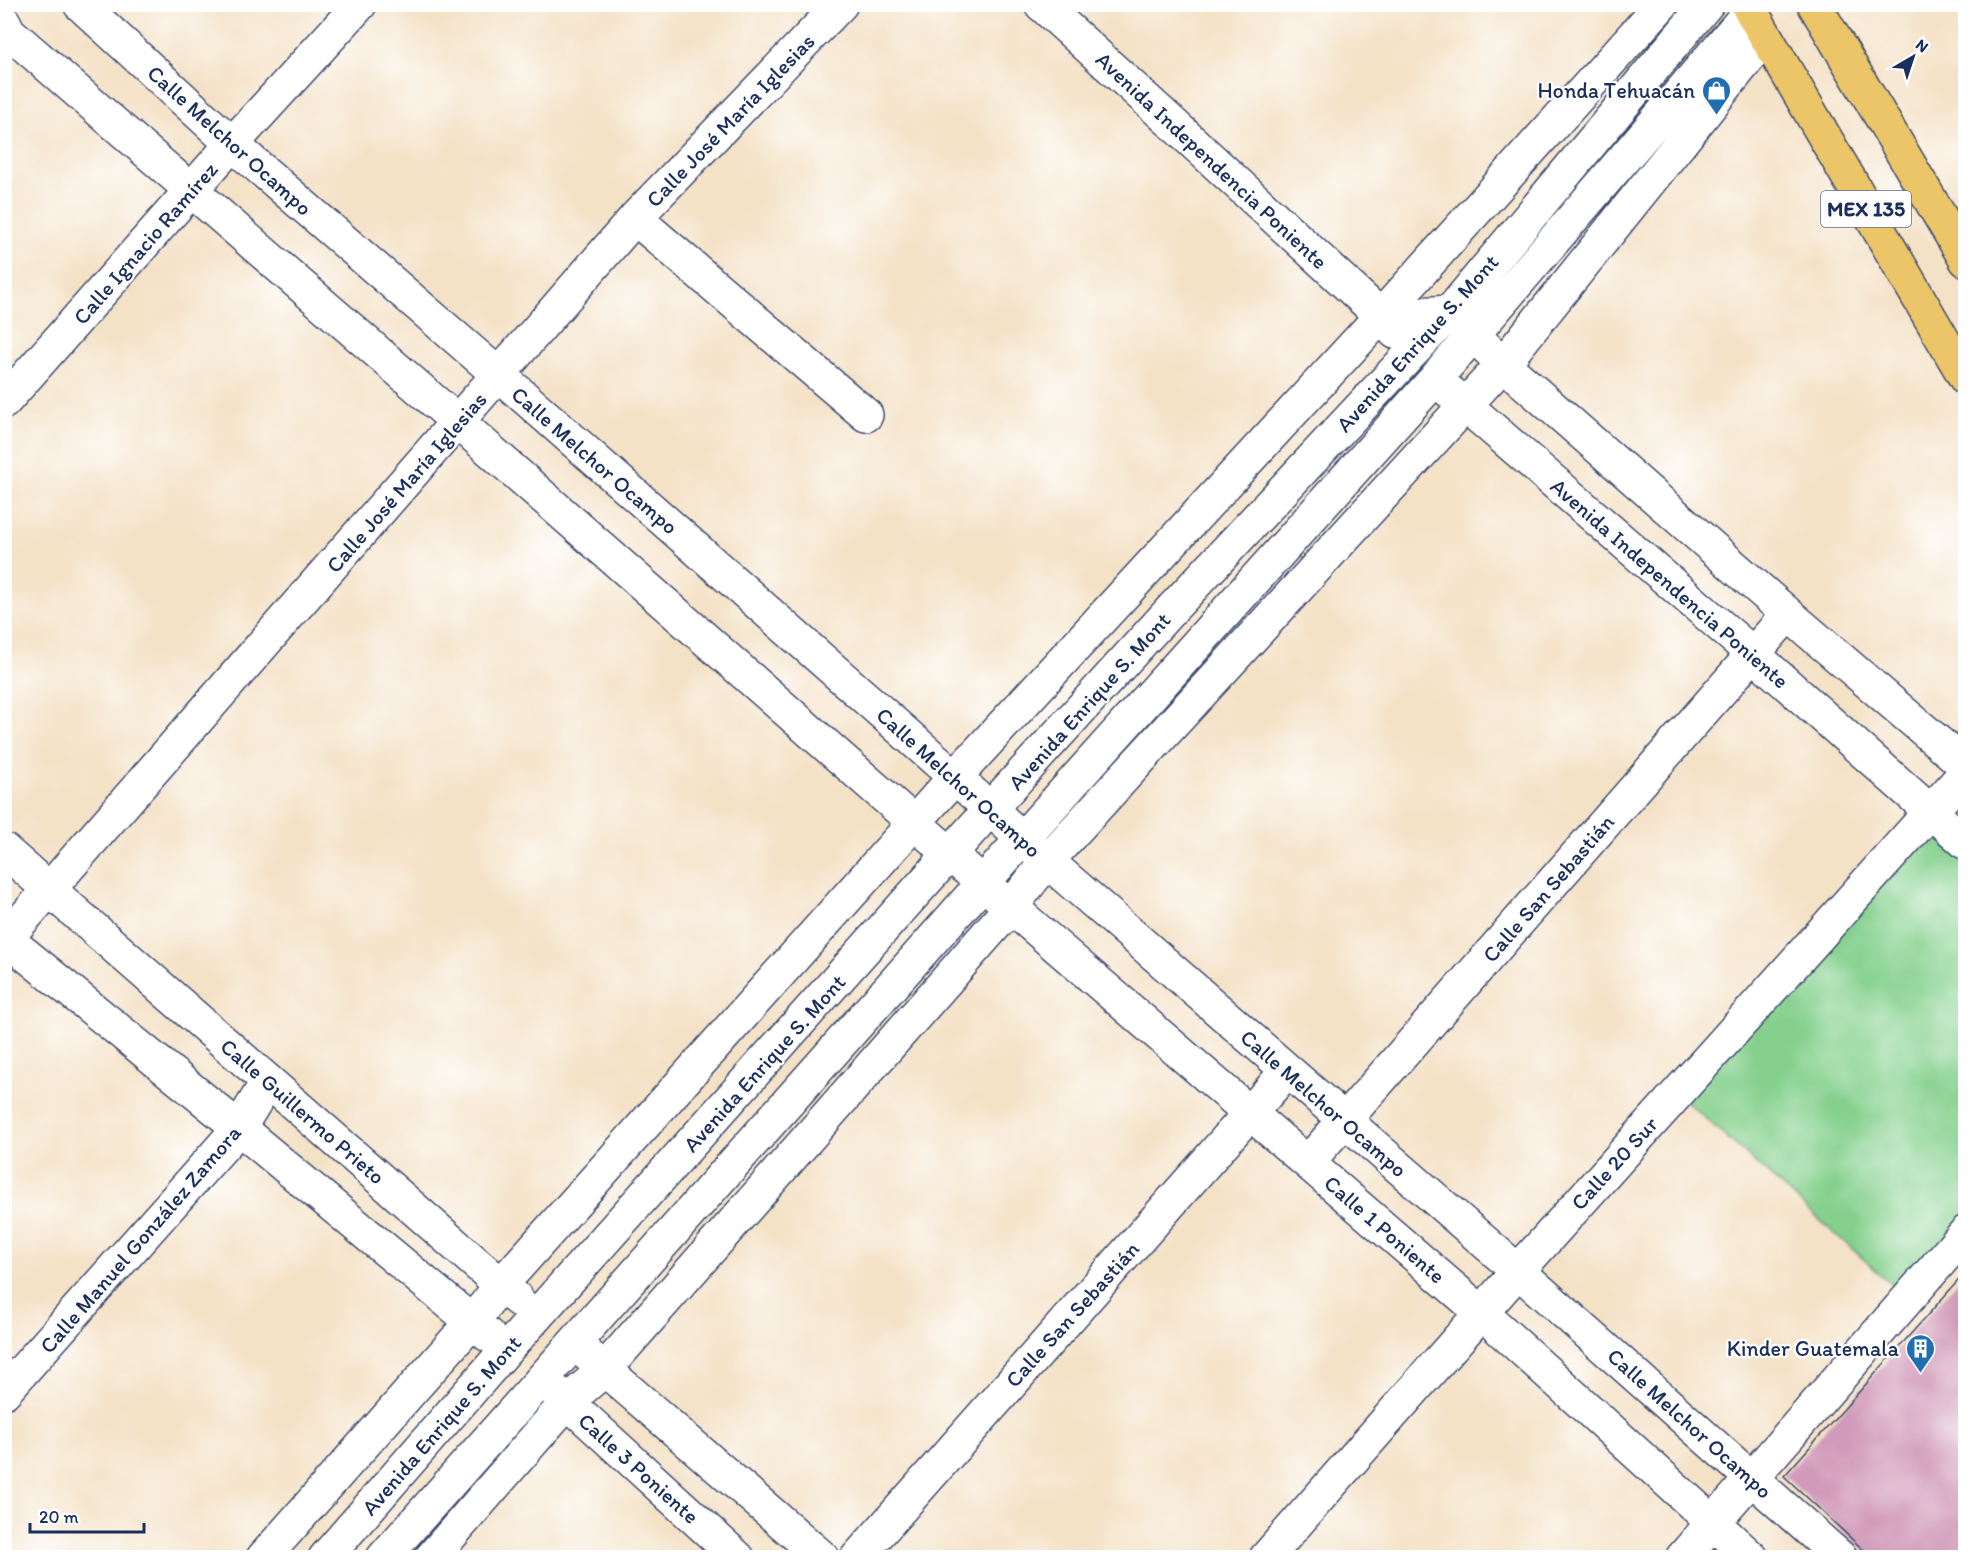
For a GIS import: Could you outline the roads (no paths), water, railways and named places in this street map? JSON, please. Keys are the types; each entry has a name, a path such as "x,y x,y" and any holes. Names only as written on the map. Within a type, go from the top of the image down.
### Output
{"main road":[{"name":"MEX 135","path":"1814,4 1965,260"},
{"name":"MEX 135","path":"1749,7 1965,379"}],"street":[{"name":"Calle Melchor Ocampo","path":"80,4 232,144 499,375 955,777 1022,839 1518,1271 1841,1557"},
{"name":"Calle Ignacio Ramírez","path":"4,402 232,144 360,4"},
{"name":"Calle José María Iglesias","path":"5,939 635,218 840,4"},
{"name":"Avenida Independencia Poniente","path":"1041,4 1381,316 1436,378 1466,406 1753,654 1965,843"},
{"path":"263,1557 472,1322 501,1285 955,777 1381,316 1662,4"},
{"name":"Avenida Enrique S. Mont","path":"325,1557 507,1349 990,809 1170,610 1450,312 1707,4"},
{"name":"Avenida Enrique S. Mont","path":"383,1557 1436,378 1749,7"},
{"path":"4,22 9,32 1011,907"},
{"path":"431,1557 567,1402 604,1370 1011,907 1047,861 1503,364 1745,62 1767,40"},
{"path":"635,218 866,415"},
{"path":"1381,316 1450,312 1503,364 1965,766"},
{"name":"Calle San Sebastián","path":"1308,1162 1788,614"},
{"name":"Calle 20 Sur","path":"1266,1557 1518,1271 1965,772"},
{"name":"Calle Guillermo Prieto","path":"4,849 501,1285 575,1343 823,1557"},
{"name":"Calle 1 Poniente","path":"1011,907 1482,1313 1752,1557"},
{"path":"5,939 239,1128 507,1349 567,1402"},
{"name":"Calle San Sebastián","path":"857,1557 1287,1071"},
{"name":"Calle Manuel González Zamora","path":"4,1392 239,1128 268,1081"},
{"path":"1682,1557 1965,1232"},
{"name":"Calle 3 Poniente","path":"567,1402 738,1557"}],"place":[{"name":"Honda Tehuacán","path":"1716,116"},
{"name":"Kinder Guatemala","path":"1920,1374"}]}
